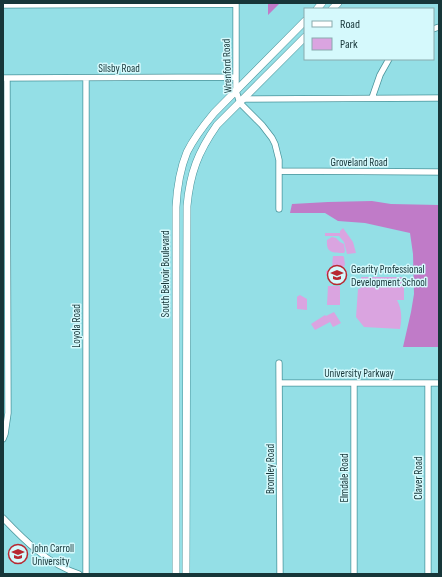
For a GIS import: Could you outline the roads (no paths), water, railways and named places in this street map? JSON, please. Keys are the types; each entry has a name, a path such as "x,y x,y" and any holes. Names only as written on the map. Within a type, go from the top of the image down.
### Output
{"street":[{"path":"3,4 236,3"},
{"name":"Wrenford Road","path":"236,3 236,91 275,144 279,157 280,172 279,209"},
{"name":"South Belvoir Boulevard","path":"176,574 177,186 188,152 201,129 214,113 304,22"},
{"name":"South Belvoir Boulevard","path":"186,574 187,206 190,179 200,152 217,125 304,38"},
{"path":"372,98 380,75 388,60"},
{"name":"Silsby Road","path":"5,78 236,77"},
{"path":"3,439 8,413 5,78"},
{"name":"Loyola Road","path":"86,78 86,574"},
{"path":"242,101 439,98"},
{"name":"Groveland Road","path":"280,172 439,172"},
{"path":"176,332 186,332"},
{"name":"Bromley Road","path":"279,363 280,574"},
{"name":"University Parkway","path":"280,383 439,383"},
{"name":"Elmdale Road","path":"354,383 354,574"},
{"name":"Claver Road","path":"428,383 428,574"},
{"path":"3,518 22,539 41,554 60,566 79,574"}],"place":[{"name":"Gearity Professional Development School","path":"337,275"},
{"name":"John Carroll University","path":"18,554"}]}
